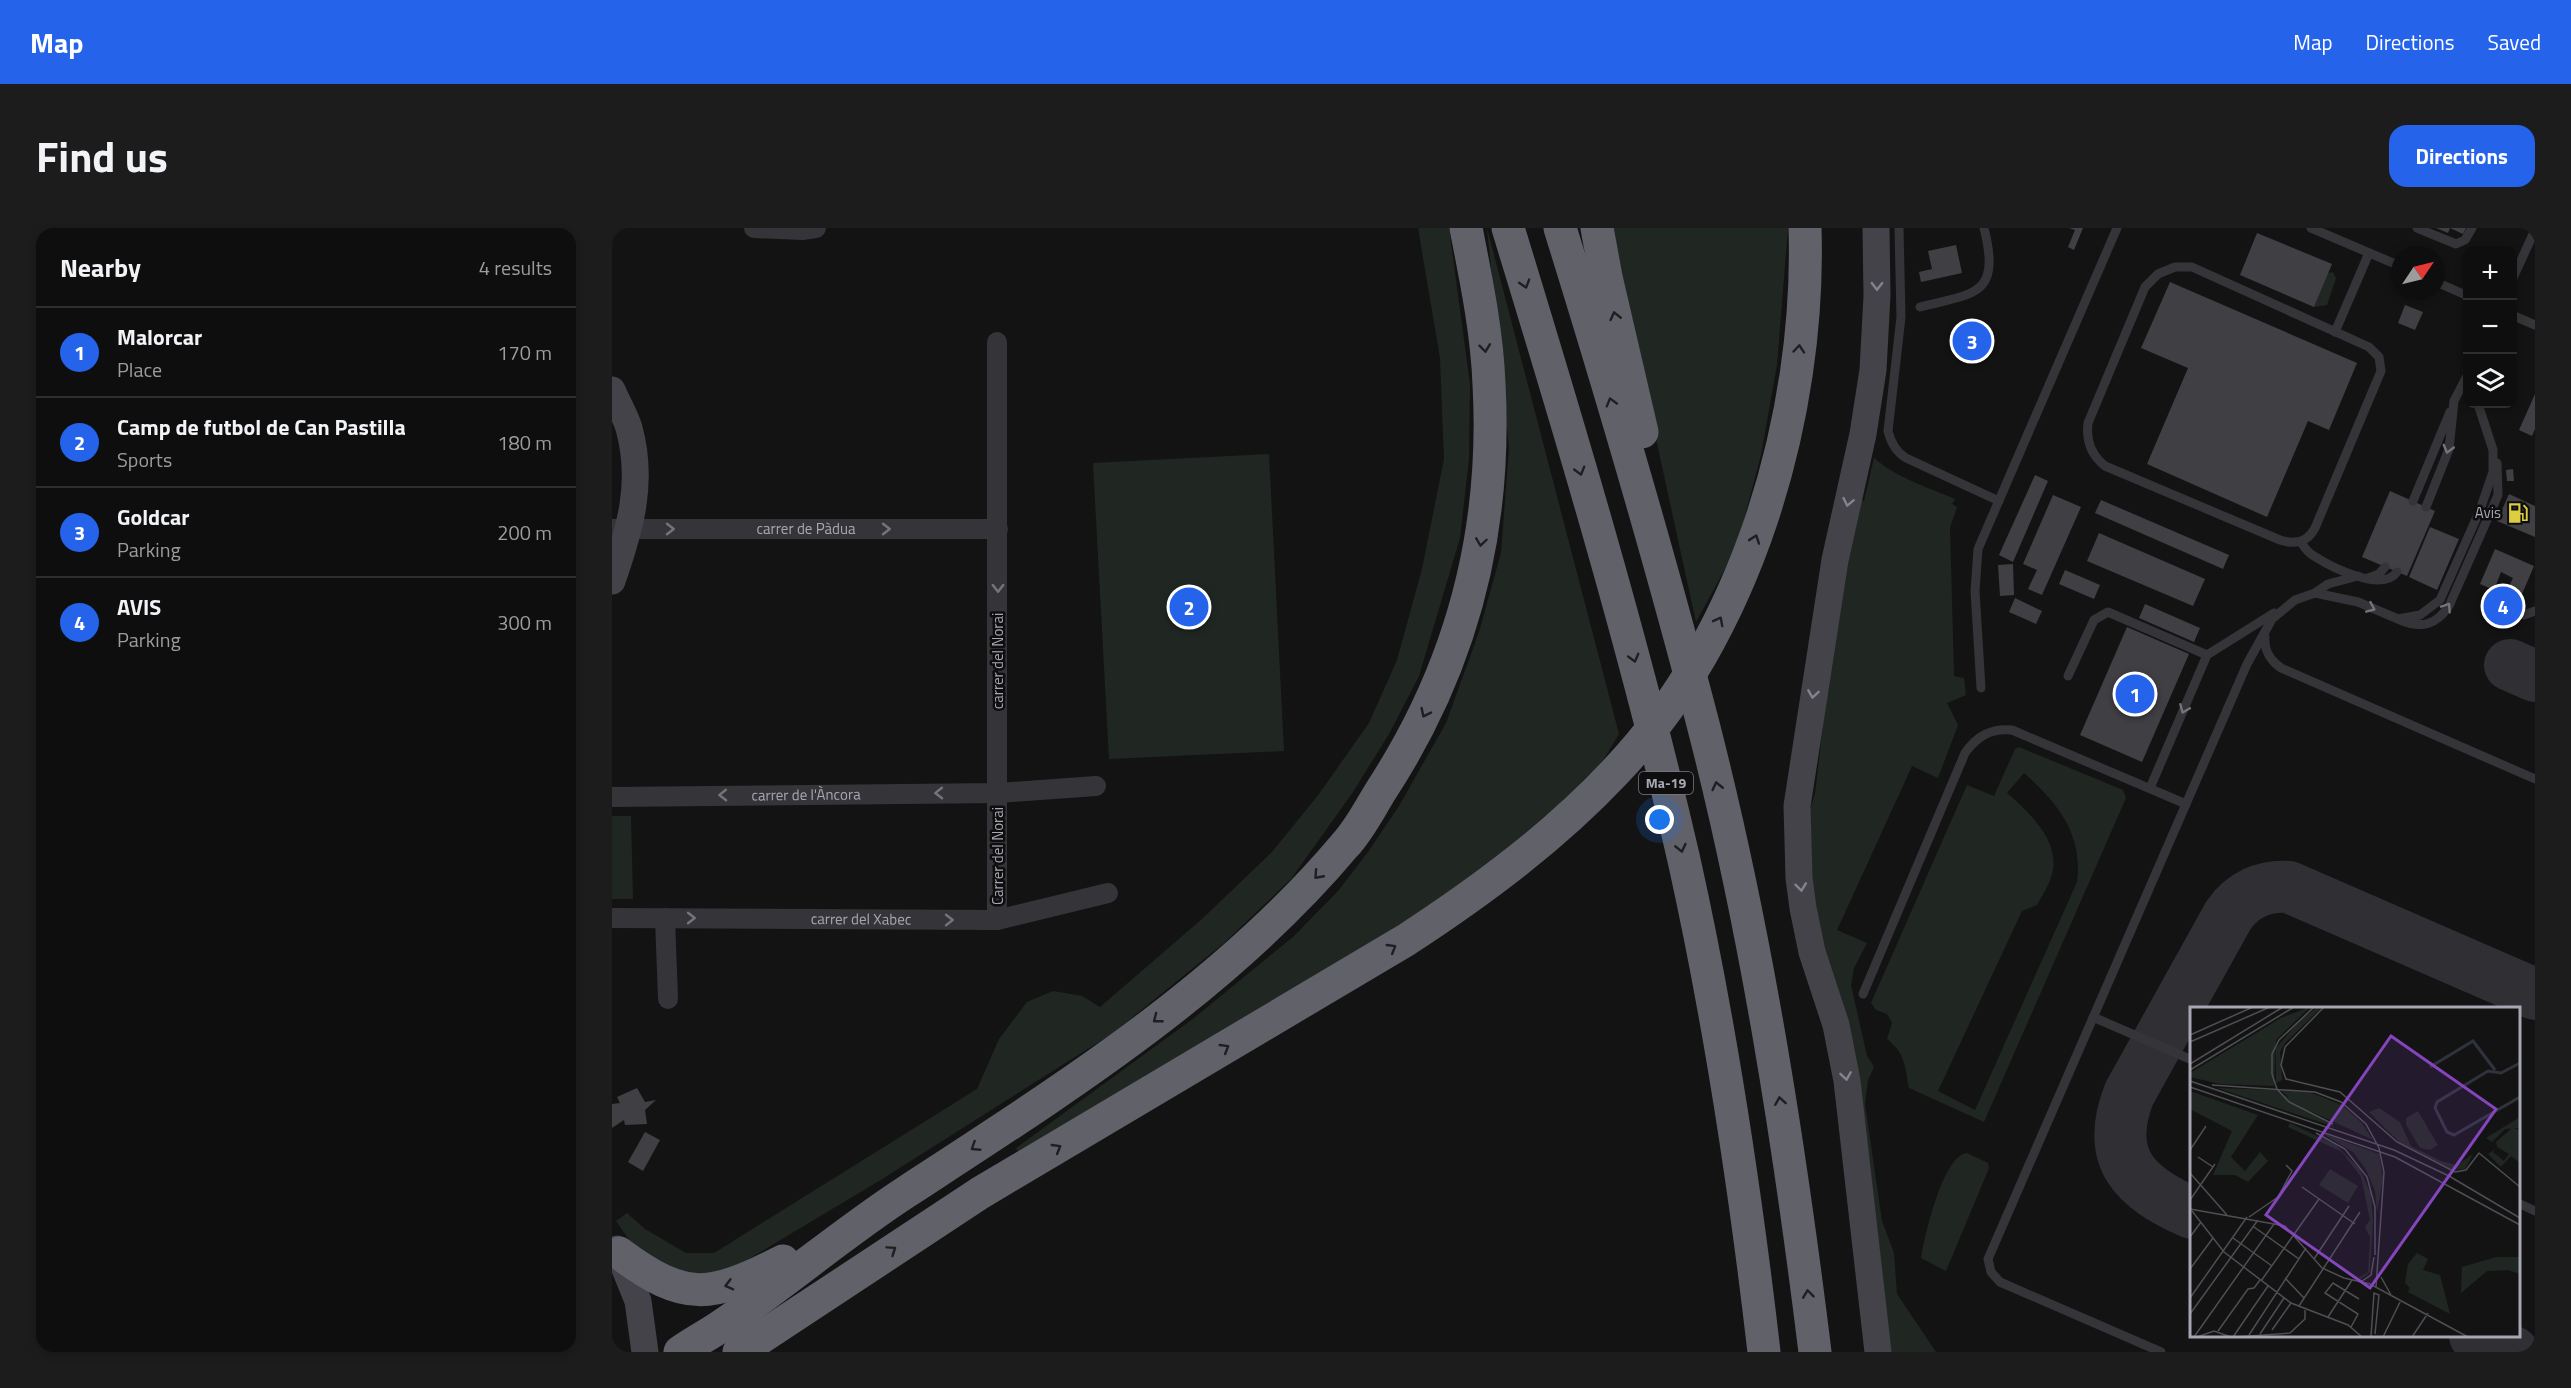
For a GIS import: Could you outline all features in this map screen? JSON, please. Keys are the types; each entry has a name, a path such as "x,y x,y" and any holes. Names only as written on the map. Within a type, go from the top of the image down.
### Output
{"highway":[{"path":"680,1352 724,1324 857,1224 1103,1061 1222,969 1281,915 1348,842 1399,764 1450,660 1469,600 1481,544 1489,463 1489,382 1477,285 1466,228"},
{"name":"Ma-19","path":"1508,228 1628,635 1684,863 1729,1098 1764,1352"},
{"name":"Ma-19","path":"1560,228 1658,559 1703,725 1750,934 1787,1145 1815,1352"},
{"path":"1597,228 1606,277 1653,478 1658,559"},
{"path":"739,1352 980,1193 1396,946 1462,903 1517,861 1614,773 1666,710 1705,646 1734,593 1768,500 1786,427 1797,368 1804,300 1805,228"},
{"path":"616,1246 643,1271 672,1286 700,1290 712,1289 748,1279 857,1224"},
{"path":"760,1352 843,1283"}],"street":[{"path":"754,228 802,230 816,228"},
{"path":"1876,228 1877,296 1873,370 1863,434 1835,560 1799,780 1797,816 1799,878 1808,932 1836,1024 1847,1081 1878,1352"},
{"name":"carrer del Norai","path":"997,342 998,793"},
{"path":"612,390 629,427 636,473 621,529 612,582"},
{"name":"carrer de Pàdua","path":"621,529 998,530"},
{"name":"carrer de l'Àncora","path":"612,796 998,793 1096,786"},
{"name":"Carrer del Norai","path":"997,920 998,793"},
{"name":"carrer del Xabec","path":"612,918 997,920 1108,893"},
{"path":"665,918 668,999"},
{"path":"616,1246 638,1301 645,1352"}],"lane":[{"path":"1899,228 1901,317 1889,438 1899,454 1999,501"},
{"path":"1920,307 1969,294 1983,283 1989,274 1991,261 1984,228"},
{"path":"1981,688 1975,567 1978,549 2117,228"},
{"path":"2312,228 2391,262"},
{"path":"2417,228 2456,244 2465,240 2472,228"},
{"path":"2517,269 2535,230"},
{"path":"2335,332 2368,253"},
{"path":"2175,267 2192,267 2335,332 2374,351 2379,357 2381,371 2312,535 2301,542 2288,543 2280,540 2105,466 2098,460 2089,444 2088,423 2145,287 2165,270 2175,267"},
{"path":"2445,286 2463,294"},
{"path":"2517,317 2535,325"},
{"path":"2413,501 2463,384"},
{"path":"2426,507 2449,449 2454,401"},
{"path":"2315,593 2358,602 2398,620 2420,615 2440,600 2489,488 2493,472 2493,450 2479,408"},
{"path":"2301,542 2312,555 2361,577 2386,580 2397,572"},
{"path":"2150,788 2207,655 2287,605 2315,593 2328,584 2379,574 2385,567"},
{"path":"2161,1352 2000,1282 1988,1266 1990,1252 2247,664 2272,619 2287,605"},
{"path":"2517,613 2523,615 2535,611"},
{"path":"2068,676 2094,620 2109,612 2207,655"},
{"path":"2265,635 2265,649 2269,657 2281,668 2535,779"},
{"path":"1863,994 1965,753 1981,736 1999,729 2013,730 2186,804"},
{"path":"2093,1017 2190,1059"},
{"path":"2520,1204 2535,1211"}],"shaded area":[{"path":"1418,228 1449,228 1470,384 1469,459 1460,538 1419,676 1389,734 1353,792 1291,879 1224,943 1113,1033 879,1181 727,1272 701,1276 669,1268 630,1241 616,1221 627,1213 645,1229 686,1253 714,1253 977,1089 999,1039 1027,1002 1053,991 1082,996 1100,1007 1202,919 1272,852 1319,794 1369,723 1397,660 1422,569 1444,459 1440,358"},
{"path":"1487,228 1619,734 1602,762 1560,803 1463,886 1021,1157 1016,1148 1194,1018 1294,936 1338,891 1368,852 1399,806 1446,723 1479,632 1501,553 1509,448"},
{"path":"1610,228 1788,228 1777,365 1761,455 1736,549 1696,622"},
{"path":"2333,272 2336,278 2327,305 2314,307 2328,273"},
{"path":"1269,454 1284,751 1109,759 1093,463"},
{"path":"1874,458 1902,477 1955,499 1952,504 1957,507 1950,528 1954,676 1964,678 1966,695 1947,703 1958,725 1938,778 1912,766 1837,930 1867,943 1854,968 1851,985 1867,1056 1874,1067 1868,1080 1865,1104 1882,1221 1894,1253 1897,1294 1936,1352 1889,1352 1813,903 1809,812 1815,794 1823,725 1817,723 1858,500 1864,501"},
{"path":"2019,747 2123,790 2126,798 1984,1122 1909,1088 1901,1055 1887,1039 1892,1023 1887,1014 1876,1010 1871,1003 1967,785 1994,796 2015,749","holes":["2024,773 2057,808 2072,834 2078,865 2077,882 1975,1110 1938,1091 2022,911 2037,905 2050,880 2053,854 2049,842 2035,820 2007,793"]},
{"path":"612,816 631,816 633,899 612,899"},
{"path":"1967,1153 1988,1163 1989,1168 1946,1271 1921,1258 1936,1198 1943,1182 1958,1157"}],"building":[{"path":"2069,228 2083,228 2074,250 2068,247 2075,230"},
{"path":"2436,228 2450,228 2448,233"},
{"path":"2450,228 2466,228 2463,234"},
{"path":"2257,233 2332,264 2314,307 2240,275"},
{"path":"1956,245 1962,273 1921,282 1919,272 1932,269 1928,251"},
{"path":"2170,282 2357,363 2329,430 2308,421 2267,517 2147,464 2188,368 2141,348"},
{"path":"2405,305 2423,312 2415,330 2398,323"},
{"path":"2535,394 2535,429 2532,436 2519,430"},
{"path":"2513,469 2514,481 2507,481 2506,470"},
{"path":"2035,475 2048,481 2013,562 1999,555"},
{"path":"2390,491 2435,511 2407,576 2362,557"},
{"name":"Avis","path":"2509,494 2535,506 2535,537 2497,521"},
{"path":"2053,495 2081,507 2042,595 2028,589 2037,570 2023,564"},
{"path":"2101,500 2229,555 2223,569 2095,513"},
{"path":"2430,527 2459,539 2437,590 2409,577"},
{"path":"2099,533 2205,579 2193,606 2087,561"},
{"path":"2495,549 2534,566 2519,601 2505,595 2513,578 2501,572 2494,590 2480,584"},
{"path":"2013,564 2014,595 2000,596 1998,565"},
{"path":"2065,570 2100,585 2094,599 2059,584"},
{"path":"2015,598 2042,611 2036,624 2009,612"},
{"path":"2145,604 2200,628 2194,642 2139,618"},
{"path":"2127,627 2189,654 2142,762 2080,735"},
{"path":"637,1088 645,1102 656,1100 645,1110 647,1124 625,1125 624,1120 612,1128 612,1104 620,1103 617,1097"},
{"path":"645,1132 660,1140 643,1171 628,1162"}],"taxiway":[{"path":"2510,665 2535,676"},
{"path":"2190,1212 2140,1182 2123,1154 2120,1137 2122,1117 2129,1094 2228,916 2247,897 2262,890 2289,887 2535,994"},
{"path":"2477,1337 2513,1352"}],"place":[{"name":"Goldcar","path":"1972,341"},
{"name":"Avis","path":"2518,513"},
{"name":"AVIS","path":"2503,606"},
{"name":"Camp de futbol de Can Pastilla","path":"1189,607"},
{"name":"Malorcar","path":"2135,694"}]}
